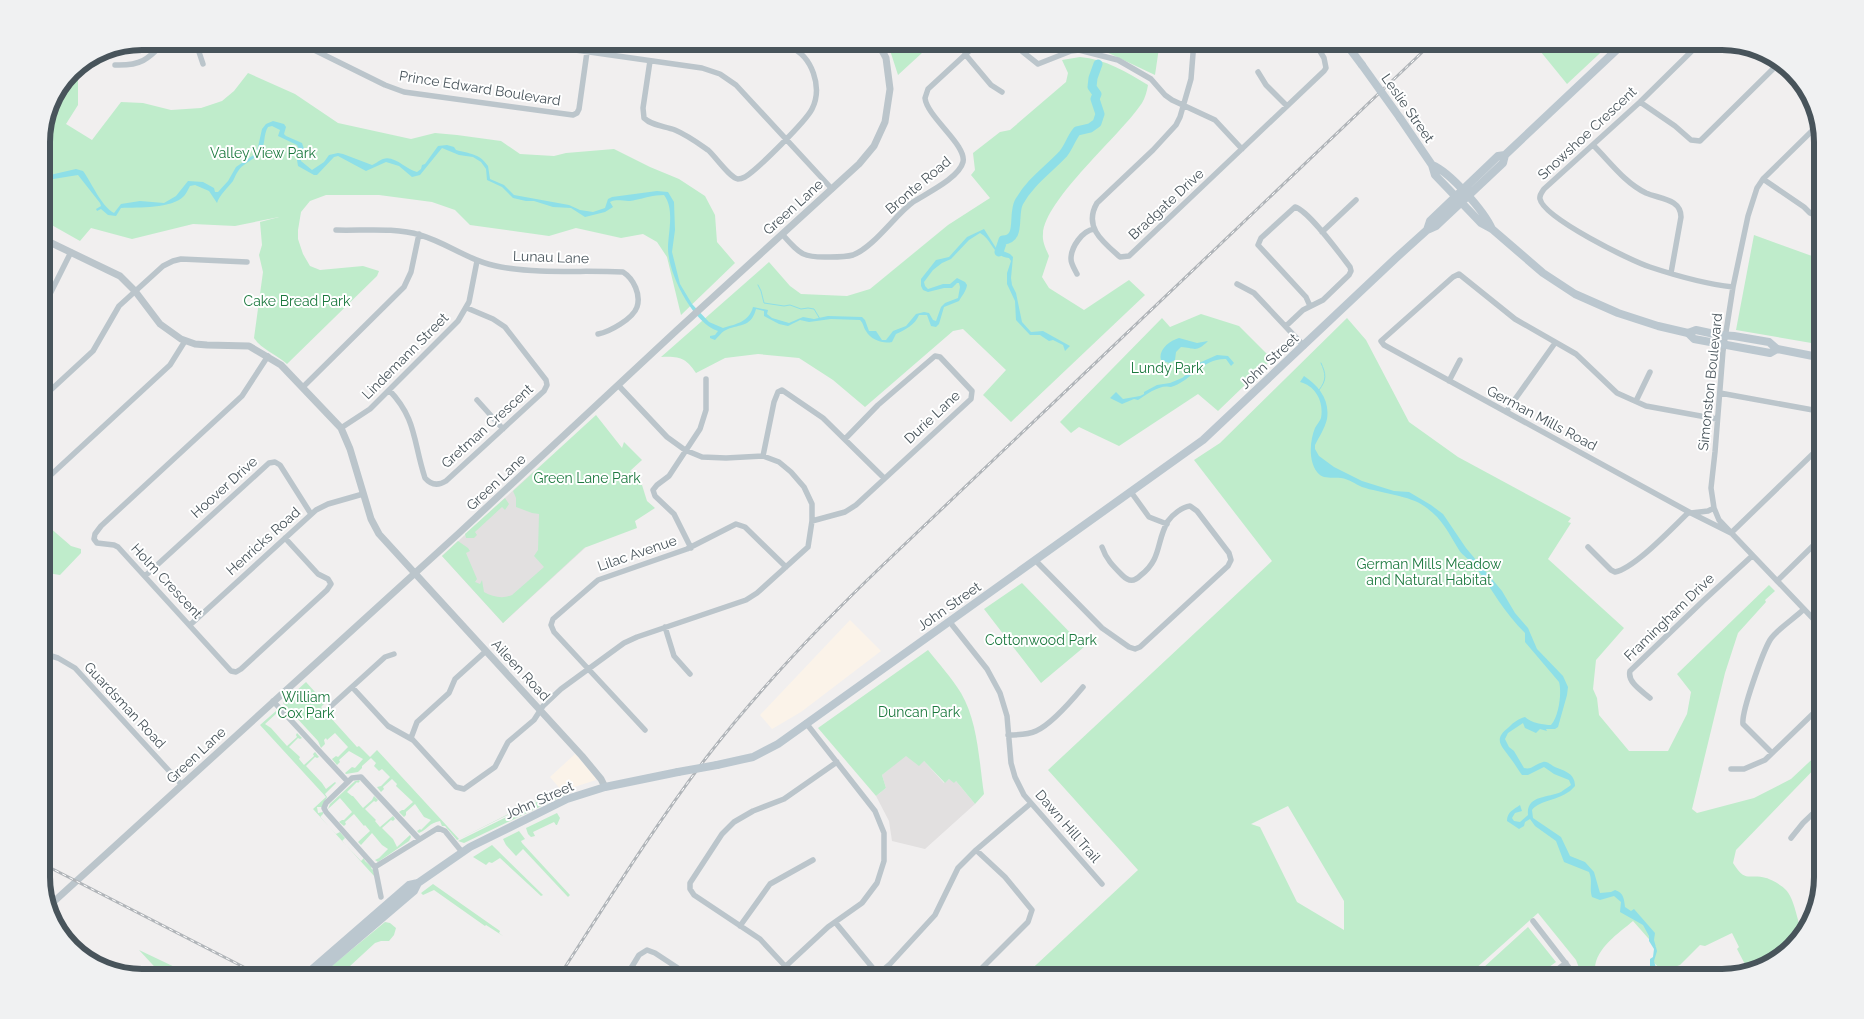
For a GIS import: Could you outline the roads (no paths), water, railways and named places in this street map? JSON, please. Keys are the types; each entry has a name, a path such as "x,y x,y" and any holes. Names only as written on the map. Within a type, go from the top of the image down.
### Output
{"main road":[{"name":"Leslie Street","path":"1351,50 1400,118 1432,165 1436,175 1481,223 1492,229"},
{"name":"John Street","path":"312,969 409,885 418,883 462,852 567,799 605,787 744,760 778,744 1203,440 1427,230 1430,221 1503,163 1505,155 1616,50"},
{"name":"Leslie Street","path":"1432,165 1442,169 1465,193 1487,217 1492,229"},
{"path":"1492,229 1543,274 1575,294 1618,313 1658,326 1688,333 1694,339 1770,352 1777,349"},
{"path":"1688,333 1696,330 1769,342 1777,349 1814,356"},
{"name":"John Street","path":"323,969 414,891 418,883"}],"street":[{"path":"115,65 130,66 141,63 156,50"},
{"path":"197,50 203,64"},
{"name":"Prince Edward Boulevard","path":"314,50 385,85 404,92 573,115 579,109 587,52"},
{"path":"573,50 702,68 720,74 736,85 832,188"},
{"path":"650,61 642,108 644,118 650,123 675,130 699,144 710,152 732,176 740,179 745,178 786,138 812,109 817,87 811,68 797,50"},
{"name":"Green Lane","path":"54,902 859,164 874,146 886,122 890,89 886,58 882,50"},
{"name":"Bronte Road","path":"782,234 804,256 812,258 853,255 860,252 912,203 958,171 963,163 962,154 929,110 925,98 928,89 970,50"},
{"path":"1020,50 1038,64 1070,51 1079,50 1118,60 1151,79 1165,95 1215,120 1242,149"},
{"path":"1077,274 1071,258 1082,235 1088,230 1094,229 1091,213 1096,203 1168,136 1176,126 1184,106 1191,79 1193,50"},
{"name":"Bradgate Drive","path":"1094,229 1120,257 1129,256 1326,68 1324,58 1319,50"},
{"name":"Snowshoe Crescent","path":"1693,50 1594,146 1541,193 1540,198 1543,204 1594,242 1632,260 1651,268 1709,283 1733,286"},
{"path":"965,54 991,85 1002,92"},
{"path":"1640,102 1675,126 1691,140 1700,141 1775,67"},
{"path":"1258,72 1266,84 1287,106"},
{"name":"Simonston Boulevard","path":"1813,130 1763,179 1757,188 1748,216 1733,286 1724,344 1716,452 1710,488 1714,508 1719,520 1814,620"},
{"path":"1594,146 1634,186 1646,193 1675,203 1681,209 1671,273"},
{"path":"1763,179 1814,215"},
{"path":"1322,232 1356,200"},
{"path":"1286,326 1303,310 1323,300 1348,277 1351,271 1350,267 1322,232 1301,209 1295,207 1258,243 1260,248 1306,297 1310,306"},
{"name":"Lunau Lane","path":"336,230 419,234 477,261 525,271 624,272 634,282 637,308 613,330 598,334"},
{"path":"303,387 404,287 411,272 419,234"},
{"path":"50,242 115,273 135,291 160,324 175,336 185,341 207,346 249,346 268,356 281,365 341,428"},
{"path":"50,295 71,252"},
{"path":"50,391 96,347 117,308 163,266 176,260 247,262"},
{"name":"Lindemann Street","path":"341,428 370,409 456,323 467,308 477,261"},
{"name":"German Mills Road","path":"1555,343 1515,319 1459,274 1453,277 1381,342 1689,512 1731,533"},
{"path":"1237,284 1254,293 1304,346"},
{"name":"Gretman Crescent","path":"389,390 406,410 415,436 424,476 432,484 444,482 544,391 547,381 504,327 493,319 467,308"},
{"path":"50,477 170,365 185,341"},
{"path":"1506,412 1555,343 1570,350 1585,361 1618,393 1646,406 1717,419"},
{"name":"Holm Crescent","path":"268,356 249,389 101,526 94,539 97,543 118,546 231,671 236,672 329,588 331,584 328,579 318,574 285,538"},
{"name":"Durie Lane","path":"812,521 845,512 856,505 971,399 972,391 940,357 935,356 878,405 845,439"},
{"path":"1449,381 1460,360"},
{"path":"1636,401 1650,372"},
{"path":"691,548 674,514 655,496 653,490 669,476 700,429 706,410 706,379"},
{"path":"352,687 388,726 411,738 457,788 464,789 495,767 508,742 534,720 540,710 562,688 624,643 746,600 766,586 808,547 812,521 812,504 804,487 785,467 779,462 763,456 702,457 685,450 668,438 618,385"},
{"path":"763,456 774,402 778,392 782,390 823,418 884,478"},
{"path":"1720,393 1814,410"},
{"path":"477,400 503,429"},
{"name":"Aileen Road","path":"341,428 350,449 371,518 379,534 602,778 605,787"},
{"path":"1731,533 1814,453"},
{"name":"Hoover Drive","path":"145,576 269,463 275,462 280,465 311,514"},
{"path":"1131,492 1149,517 1167,524"},
{"name":"Henricks Road","path":"190,625 311,514 328,504 363,494"},
{"path":"1035,560 1102,628 1129,647 1136,648 1140,647 1228,566 1231,560 1229,553 1194,507 1188,506 1171,517 1152,566 1134,580 1125,579 1109,562 1102,547"},
{"path":"1588,547 1611,570 1615,572 1622,571 1635,563 1689,512 1706,512 1714,508"},
{"name":"Lilac Avenue","path":"645,730 553,631 551,623 554,617 598,580 691,548 732,526 740,524 786,567"},
{"path":"1777,581 1814,545"},
{"name":"Framingham Drive","path":"1650,698 1630,679 1630,671 1752,556"},
{"path":"1772,753 1743,724 1742,718 1749,693 1770,640 1804,609"},
{"name":"Dawn Hill Trail","path":"949,621 987,669 1004,703 1011,763 1015,778 1030,804 1102,884"},
{"path":"665,627 674,656 690,674"},
{"path":"411,738 418,722 449,693 455,679 486,651"},
{"path":"331,706 385,657 394,654"},
{"name":"Guardsman Road","path":"50,656 75,668 182,785"},
{"path":"1008,735 1028,733 1042,728 1084,687"},
{"path":"273,701 348,782"},
{"path":"1731,769 1744,769 1757,764 1772,753 1814,713"},
{"path":"783,969 835,922 856,908 873,890 883,867 885,852 883,832 875,811 806,723"},
{"path":"786,966 760,939 694,895 690,890 692,881 722,834 734,822 753,811 784,799 838,762"},
{"path":"381,897 376,867 325,811 326,803 356,776 364,779 419,840"},
{"path":"886,969 936,914 953,875 976,850 1030,804"},
{"path":"1791,838 1802,823 1814,812"},
{"path":"376,867 441,828 455,841 462,852"},
{"path":"976,850 1005,878 1032,910 1028,922 981,969"},
{"path":"740,926 770,884 813,860"},
{"path":"1533,921 1570,969"},
{"path":"835,922 874,969"},
{"path":"631,969 640,955 647,950 679,969"},
{"path":"1558,969 1566,963"}],"water":[{"path":"273,121 284,124 286,127 284,134 302,143 304,149 300,155 301,161 312,170 324,162 329,155 338,153 372,165 383,159 392,159 417,172 438,146 447,145 481,159 488,166 490,179 504,185 514,195 569,205 580,210 593,212 605,208 608,199 612,197 657,191 668,192 674,202 675,230 672,252 680,284 692,304 709,322 723,328 737,324 745,319 753,307 768,310 767,314 772,318 789,323 803,317 814,319 828,316 862,317 869,331 876,331 882,340 886,340 893,331 906,326 916,314 929,313 933,320 936,321 941,307 945,303 958,298 959,283 952,288 928,292 923,290 921,279 936,260 949,257 967,237 984,229 996,248 1013,257 1011,278 1022,322 1031,332 1043,331 1070,346 1065,351 1063,345 1053,340 1049,341 1040,335 1030,335 1016,320 1015,301 1007,284 1007,273 1011,261 1009,258 999,255 980,233 969,240 951,259 933,270 924,282 928,289 943,284 950,284 957,278 967,285 959,301 944,307 939,324 936,327 931,326 927,315 919,315 906,329 896,334 892,342 885,342 877,341 871,337 860,320 831,319 809,322 800,320 788,326 779,324 764,316 764,311 756,309 751,320 724,331 715,340 710,338 710,336 715,335 718,331 709,326 691,308 672,271 668,248 670,214 664,195 632,201 613,201 610,202 613,207 605,212 585,217 571,208 553,207 534,201 513,198 502,187 487,180 486,169 481,162 473,157 459,155 442,148 420,175 412,177 399,166 386,162 366,171 338,156 334,157 317,175 314,175 298,166 296,154 299,149 297,145 278,136 280,130 272,126 266,130 260,153 240,168 217,203 209,191 195,185 190,186 186,194 179,200 171,203 121,208 116,216 108,215 101,209 97,211 96,209 101,206 100,203 78,175 50,180 50,175 76,169 83,171 101,200 114,213 121,204 140,201 164,203 176,196 188,181 203,182 214,188 215,192 218,192 228,181 236,167 255,154 262,129 266,124"},
{"path":"1179,338 1197,343 1208,341 1198,348 1181,347 1176,352 1175,360 1169,363 1161,360 1161,353 1165,346"},
{"path":"1217,355 1228,356 1234,363 1231,366 1226,359 1211,362 1178,384 1171,387 1158,388 1138,400 1134,399 1122,404 1110,398 1116,392 1123,399 1140,396 1157,385 1170,383 1182,378 1199,363"},
{"path":"1304,376 1314,384 1322,394 1327,406 1327,419 1315,445 1319,456 1334,467 1362,481 1394,491 1409,492 1443,514 1466,548 1502,591 1515,613 1528,628 1537,649 1563,676 1568,687 1558,727 1546,729 1547,731 1540,729 1536,733 1525,728 1523,723 1508,733 1505,739 1524,768 1546,762 1571,775 1575,786 1564,795 1536,806 1532,810 1533,818 1561,837 1570,856 1585,862 1594,872 1600,893 1615,890 1622,895 1625,907 1631,911 1634,909 1655,933 1654,940 1657,951 1654,961 1656,968 1664,967 1666,969 1650,969 1650,959 1653,957 1654,949 1643,925 1620,912 1621,902 1614,896 1600,900 1592,897 1589,872 1564,862 1556,841 1535,826 1530,819 1519,829 1507,821 1509,813 1520,805 1522,811 1515,813 1512,818 1514,821 1520,822 1528,815 1530,804 1534,801 1561,792 1571,785 1569,780 1554,774 1544,767 1528,775 1522,775 1500,743 1504,732 1518,720 1525,717 1534,722 1551,725 1559,704 1559,682 1525,642 1525,633 1505,609 1475,566 1461,552 1440,520 1430,511 1418,503 1403,497 1362,487 1349,480 1319,475 1312,462 1311,444 1315,428 1321,418 1320,401 1310,387 1300,382"}],"waterway":[{"path":"999,252 1003,240 1009,239 1015,231 1017,207 1023,195 1063,154 1077,131 1090,128 1097,123 1100,114 1095,99 1097,94 1092,87 1098,64"},
{"path":"758,285 764,303 790,305 801,309 814,309 820,319"},
{"path":"1319,390 1325,377 1321,363"}],"railway":[{"path":"564,969 630,866 686,785 727,732 792,657 885,563 1425,50"},
{"path":"50,868 247,969"}],"park label":[{"name":"Valley View Park","path":"263,153"},
{"name":"Cake Bread Park","path":"297,301"},
{"name":"Lundy Park","path":"1167,368"},
{"name":"Green Lane Park","path":"587,478"},
{"name":"German Mills Meadow and Natural Habitat","path":"1429,572"},
{"name":"Cottonwood Park","path":"1041,640"},
{"name":"William Cox Park","path":"306,706"},
{"name":"Duncan Park","path":"919,712"}]}
